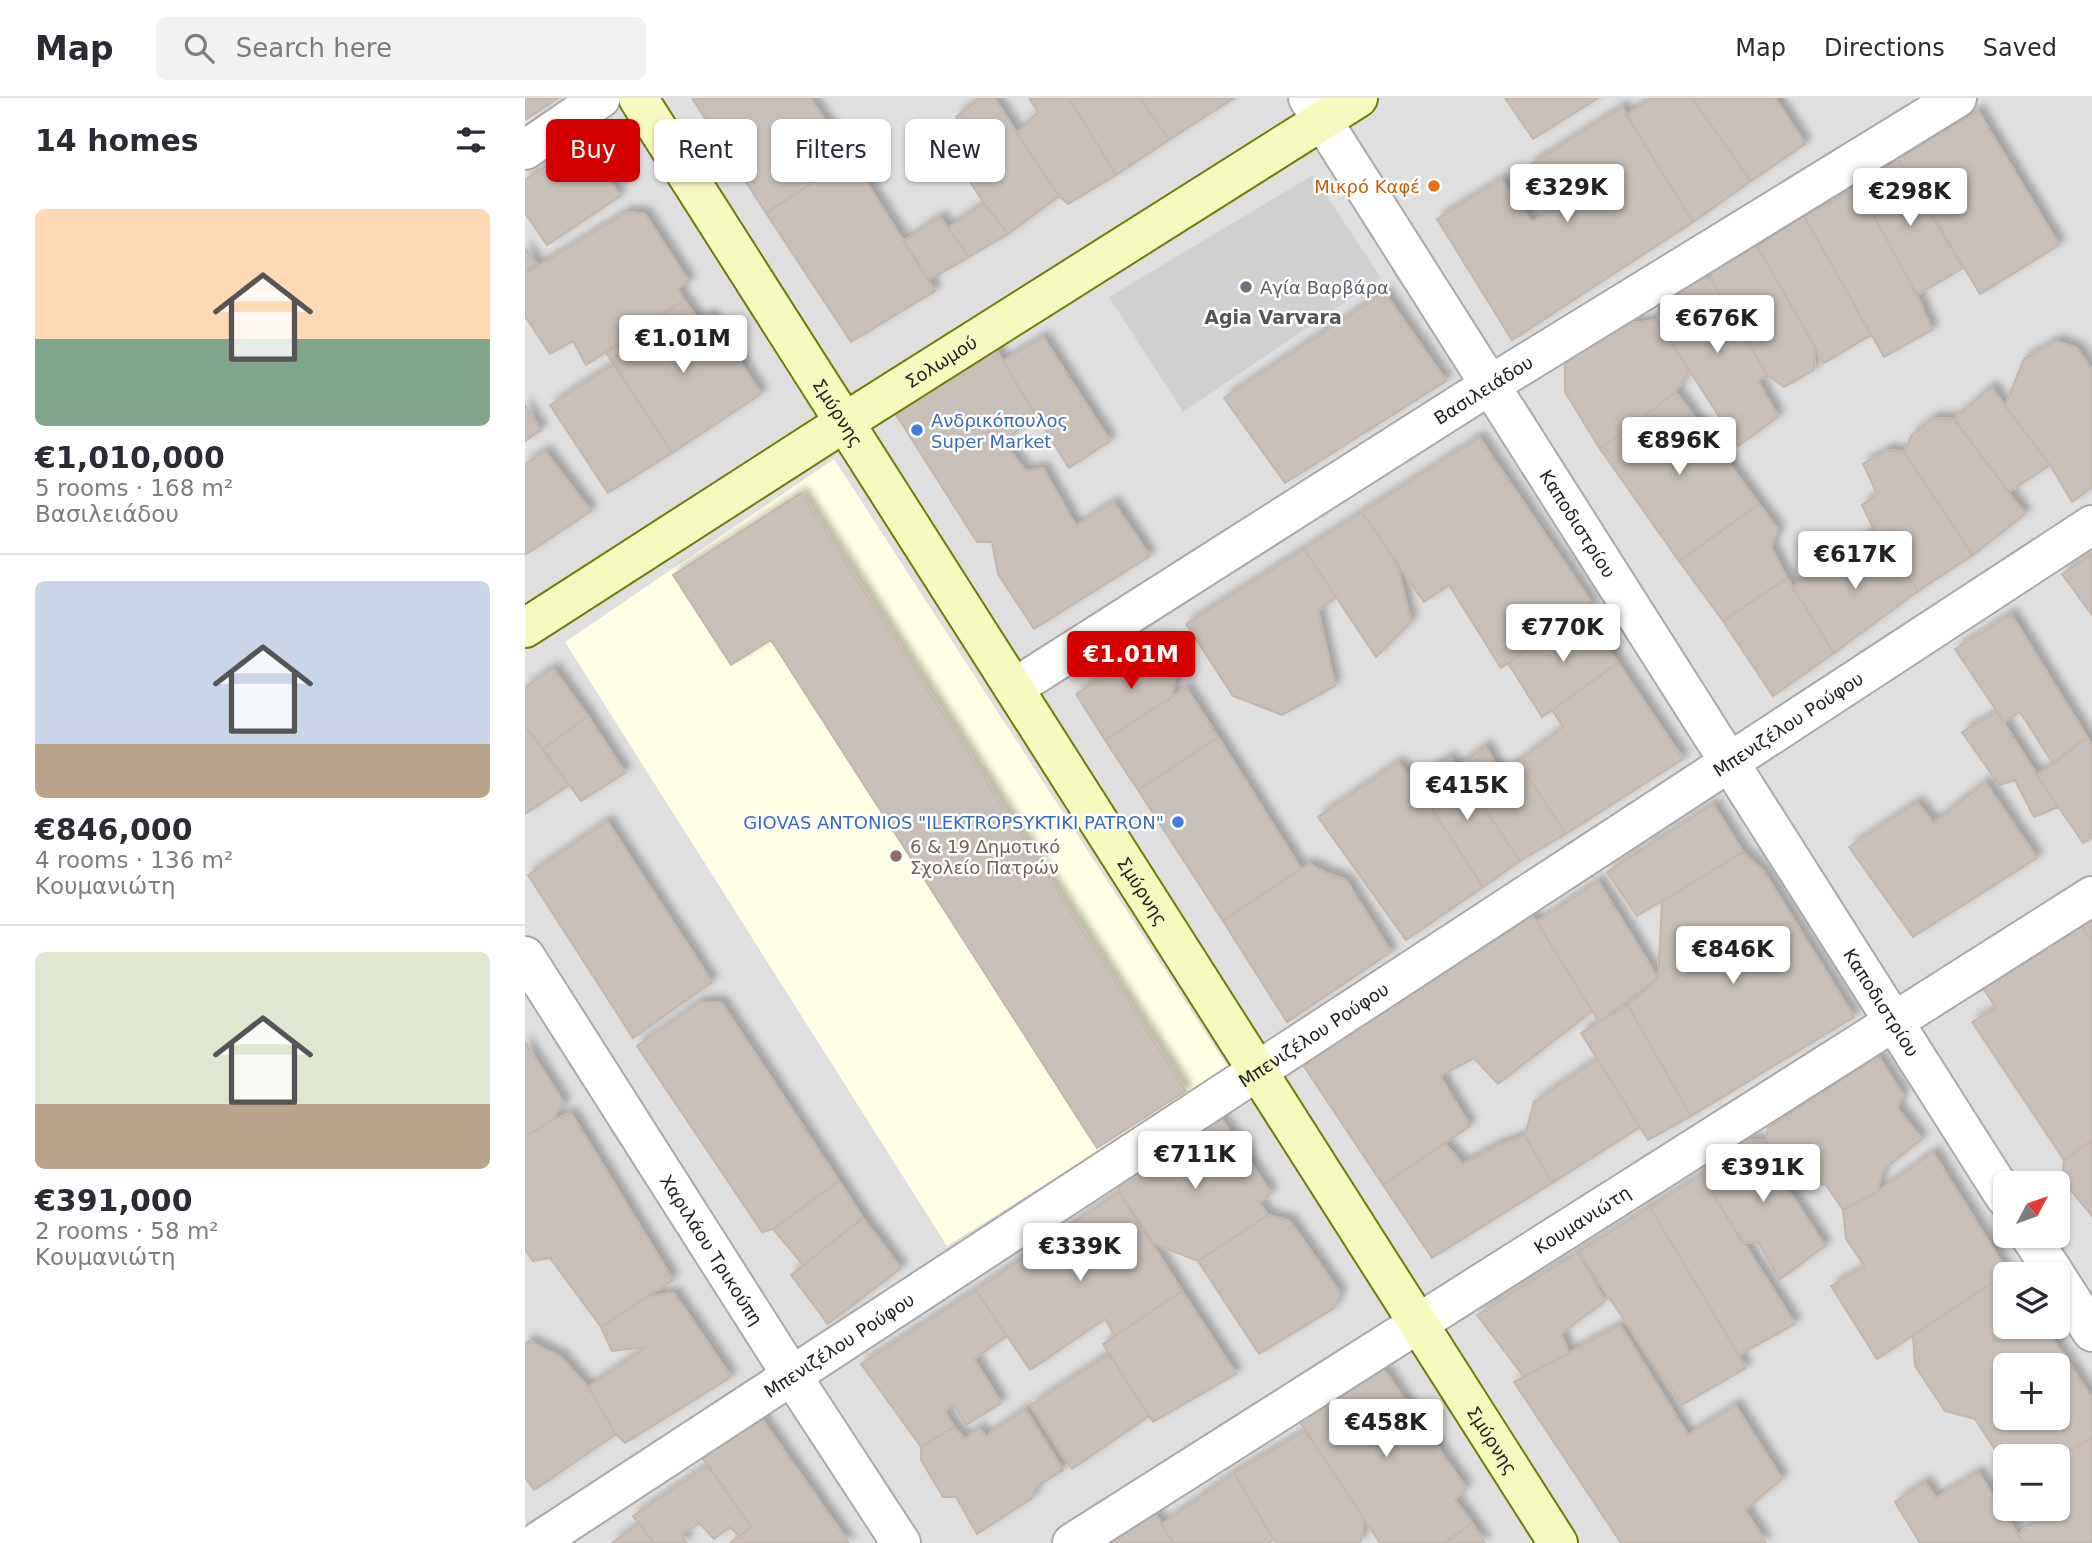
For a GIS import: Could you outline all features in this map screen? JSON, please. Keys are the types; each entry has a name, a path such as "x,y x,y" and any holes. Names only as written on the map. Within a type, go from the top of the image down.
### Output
{"main road":[{"name":"Σμύρνης","path":"638,98 1558,1543"},
{"name":"Σολωμού","path":"525,628 845,422 1315,109 1359,98"}],"street":[{"path":"525,150 601,98"},
{"name":"Βασιλειάδου","path":"1014,688 1490,385 1957,98"},
{"name":"Καποδιστρίου","path":"1315,109 1993,1178"},
{"name":"Μπενιζέλου Ρούφου","path":"536,1543 2092,525"},
{"name":"Κουμανιώτη","path":"1072,1543 2092,896"},
{"name":"Χαριλάου Τρικούπη","path":"525,956 901,1543"},
{"path":"2070,1298 2092,1332"}],"shaded area":[{"path":"525,98 2092,98 2092,1543 525,1543"},
{"name":"Αγία Βαρβάρα","path":"1313,175 1381,278 1183,412 1109,297"},
{"name":"6 & 19 Δημοτικό Σχολείο Πατρών","path":"834,459 1229,1069 947,1246 565,642"}],"building":[{"path":"525,98 558,98 525,120"},
{"path":"692,98 810,98 824,119 771,119 771,182 814,182 766,213 746,182 757,182 757,119 706,119"},
{"path":"980,98 994,98 1059,196 1008,234 970,182 1005,182 1005,119 956,117"},
{"path":"1029,98 1069,98 1116,175 1068,204 1059,196 1017,133 1038,112"},
{"path":"1069,98 1140,98 1169,140 1116,175"},
{"path":"1140,98 1234,98 1169,140"},
{"path":"1505,98 1598,98 1533,139"},
{"path":"1652,98 1692,98 1751,181 1693,222 1626,115"},
{"path":"1692,98 1775,98 1805,144 1751,181"},
{"path":"1622,107 1693,222 1512,340 1437,219 1501,179 1532,222 1559,205 1528,166"},
{"path":"1978,111 2059,245 1980,294 1898,159"},
{"path":"1898,159 1963,268 1917,295 1858,187"},
{"path":"546,166 546,182 611,182 620,196 547,245 525,213 525,180"},
{"path":"814,182 866,182 935,291 851,342 766,213"},
{"path":"1858,187 1917,295 1932,330 1884,357 1804,216"},
{"path":"984,203 1008,234 969,257 948,228"},
{"path":"627,212 645,214 689,282 678,289 684,300 586,365 573,341 550,354 525,316 525,274"},
{"path":"1804,216 1871,335 1824,363 1757,246"},
{"path":"940,217 969,257 929,280 904,241"},
{"path":"1744,240 1757,246 1815,346 1814,370 1784,387 1767,375 1712,281 1708,264"},
{"path":"525,248 537,264 525,272"},
{"path":"1697,273 1712,281 1767,375 1758,381 1778,417 1738,446 1657,320 1661,295"},
{"path":"1384,292 1446,381 1285,483 1224,398"},
{"path":"684,300 699,320 710,315 761,394 672,453 606,353"},
{"path":"1625,315 1635,323 1657,320 1689,370 1676,392 1600,449 1565,392 1565,357"},
{"path":"1043,337 1110,441 1069,468 1003,361"},
{"path":"2056,341 2077,348 2092,370 2092,487 2072,502 2050,465 2005,406 2024,359"},
{"path":"995,348 1036,416 1003,442 1026,471 1043,468 1076,526 1113,502 1150,556 1034,629 998,574 992,542 977,542 895,413"},
{"path":"614,364 672,453 608,493 550,405"},
{"path":"1991,387 2050,465 2009,492 1954,419"},
{"path":"1676,392 1759,504 1679,561 1600,449"},
{"path":"525,405 541,430 525,441"},
{"path":"1933,418 1954,419 2025,514 1973,555 1904,452 1912,435"},
{"path":"1479,437 1593,605 1501,668 1449,585 1424,602 1362,512"},
{"path":"1888,450 1904,452 1973,555 1918,591 1874,530 1862,505 1877,494 1863,464"},
{"path":"545,451 591,511 525,555 525,464"},
{"path":"801,493 1186,1091 1097,1148 771,640 731,665 673,575"},
{"path":"1759,504 1778,530 1771,547 1787,578 1723,621 1679,561"},
{"path":"1362,512 1397,564 1411,622 1376,657 1304,549"},
{"path":"1874,530 1918,591 1834,653 1793,587"},
{"path":"1304,549 1336,597 1318,611 1335,686 1282,715 1233,696 1186,624"},
{"path":"2092,554 2092,615 2062,574"},
{"path":"1787,578 1834,653 1773,696 1723,621"},
{"path":"1583,611 1618,663 1542,717 1508,663"},
{"path":"2011,614 2087,737 2053,764 2020,712 2004,722 1955,649"},
{"path":"1161,641 1178,667 1171,698 1105,740 1076,694"},
{"path":"1618,663 1683,759 1566,834 1518,762 1563,727 1552,710"},
{"path":"553,668 588,716 543,749 525,726 525,687"},
{"path":"1186,688 1218,737 1138,790 1105,740"},
{"path":"1997,712 2058,807 2034,817 2015,780 1999,785 1962,732"},
{"path":"588,716 625,773 581,801 543,749"},
{"path":"525,726 569,785 525,814"},
{"path":"1218,737 1301,869 1223,921 1138,790"},
{"path":"2087,737 2092,745 2092,838 2083,843 2037,775"},
{"path":"1485,746 1501,773 1518,762 1566,834 1520,861 1457,767"},
{"path":"1450,757 1520,861 1483,887 1414,781"},
{"path":"1398,762 1414,781 1483,887 1406,940 1318,817"},
{"path":"1985,782 2037,858 1913,937 1849,847 1917,802 1933,823"},
{"path":"1713,804 1743,852 1637,916 1607,872"},
{"path":"607,821 712,982 633,1038 528,875"},
{"path":"1743,852 1764,872 1854,1017 1691,1116 1628,1005 1658,978 1662,902"},
{"path":"1309,864 1346,880 1391,952 1287,1022 1223,921"},
{"path":"1598,881 1658,978 1599,1022 1537,922"},
{"path":"1526,910 1537,922 1592,1011 1498,1084 1474,1058 1440,1076 1470,1126 1383,1185 1301,1062"},
{"path":"2092,913 2092,942 2078,921"},
{"path":"2078,921 2092,942 2092,1140 2064,1160 1972,1022 1996,1008 1979,982"},
{"path":"700,1002 721,1002 839,1181 773,1229 762,1232 637,1046"},
{"path":"1628,1005 1691,1116 1648,1140 1581,1033"},
{"path":"525,1042 564,1103 552,1120 525,1137"},
{"path":"1878,1056 1903,1095 1897,1108 1922,1139 1883,1170 1877,1192 1843,1210 1826,1185 1795,1181 1766,1141 1768,1128"},
{"path":"1597,1059 1640,1127 1552,1183 1525,1135 1534,1102"},
{"path":"1217,1112 1271,1193 1259,1203 1268,1215 1198,1261 1154,1244 1119,1192 1117,1175"},
{"path":"571,1113 673,1280 601,1327 550,1258 533,1261 525,1250 525,1137 552,1120"},
{"path":"1525,1135 1552,1183 1432,1258 1383,1185 1444,1143 1463,1164 1494,1147"},
{"path":"1744,1140 1766,1141 1795,1181 1787,1188 1825,1246 1779,1280 1759,1243 1742,1242 1701,1175 1707,1165"},
{"path":"2092,1140 2092,1216 2070,1190 2070,1171 2063,1171 2064,1160"},
{"path":"1933,1152 2001,1262 1993,1262 1993,1283 1877,1359 1831,1286 1865,1267 1846,1239 1843,1210 1877,1192"},
{"path":"1701,1175 1795,1324 1739,1355 1650,1207"},
{"path":"839,1181 863,1218 803,1265 773,1229"},
{"path":"1119,1192 1182,1291 1115,1336 1105,1319 1030,1370 976,1290"},
{"path":"1650,1207 1746,1368 1682,1405 1578,1252"},
{"path":"1268,1215 1290,1221 1340,1293 1334,1308 1259,1354 1198,1261"},
{"path":"863,1218 901,1268 828,1324 791,1275"},
{"path":"1578,1252 1605,1301 1561,1334 1569,1353 1524,1377 1477,1315"},
{"path":"1993,1282 1993,1339 2053,1339 2062,1353 1993,1353 1993,1430 2070,1430 2070,1365 2092,1398 2092,1438 2070,1451 2070,1444 1993,1444 1993,1447 1975,1419 1945,1411 1915,1366 1913,1335"},
{"path":"976,1290 1007,1336 974,1359 1001,1403 966,1425 953,1404 945,1411 954,1427 921,1447 861,1364"},
{"path":"1182,1291 1236,1374 1153,1422 1103,1344"},
{"path":"674,1293 731,1377 625,1443 616,1434 588,1387 647,1347 612,1351 601,1327 649,1296"},
{"path":"1620,1325 1688,1435 1735,1405 1782,1479 1745,1510 1766,1543 1621,1543 1514,1382"},
{"path":"529,1341 561,1357 588,1387 616,1434 534,1490 525,1477 525,1344"},
{"path":"1109,1354 1149,1416 1072,1469 1031,1405"},
{"path":"1376,1358 1466,1488 1455,1500 1472,1523 1444,1543 1380,1543 1294,1413"},
{"path":"1025,1409 1063,1470 1035,1488 1032,1498 977,1534 956,1497 943,1497 921,1460 921,1447 954,1427 965,1439 978,1428 986,1436"},
{"path":"757,1412 849,1543 730,1543 751,1527 699,1453"},
{"path":"1305,1431 1364,1519 1361,1541 1358,1543 1276,1543 1234,1473"},
{"path":"2092,1438 2092,1543 2023,1543 2018,1535 2034,1521 2070,1521 2070,1451"},
{"path":"708,1465 751,1527 739,1536 730,1527 714,1539 699,1523 682,1535 687,1543 654,1543 633,1516"},
{"path":"1978,1472 1993,1496 1993,1521 2009,1521 2023,1543 1920,1543 1895,1502 1925,1482 1936,1498"},
{"path":"1234,1473 1273,1539 1269,1543 1173,1543 1162,1524"},
{"path":"1149,1503 1173,1543 1091,1543"},
{"path":"639,1523 654,1543 612,1543"},
{"path":"1472,1523 1485,1543 1444,1543"}],"place":[{"name":"Μικρό Καφέ","path":"1434,186"},
{"name":"Αγία Βαρβάρα","path":"1246,287"},
{"name":"Ανδρικόπουλος Super Market","path":"917,430"},
{"name":"GIOVAS ANTONIOS \"ILEKTROPSYKTIKI PATRON\"","path":"1178,822"},
{"name":"6 & 19 Δημοτικό Σχολείο Πατρών","path":"896,856"}],"district":[{"name":"Agia Varvara","path":"1273,317"}]}
